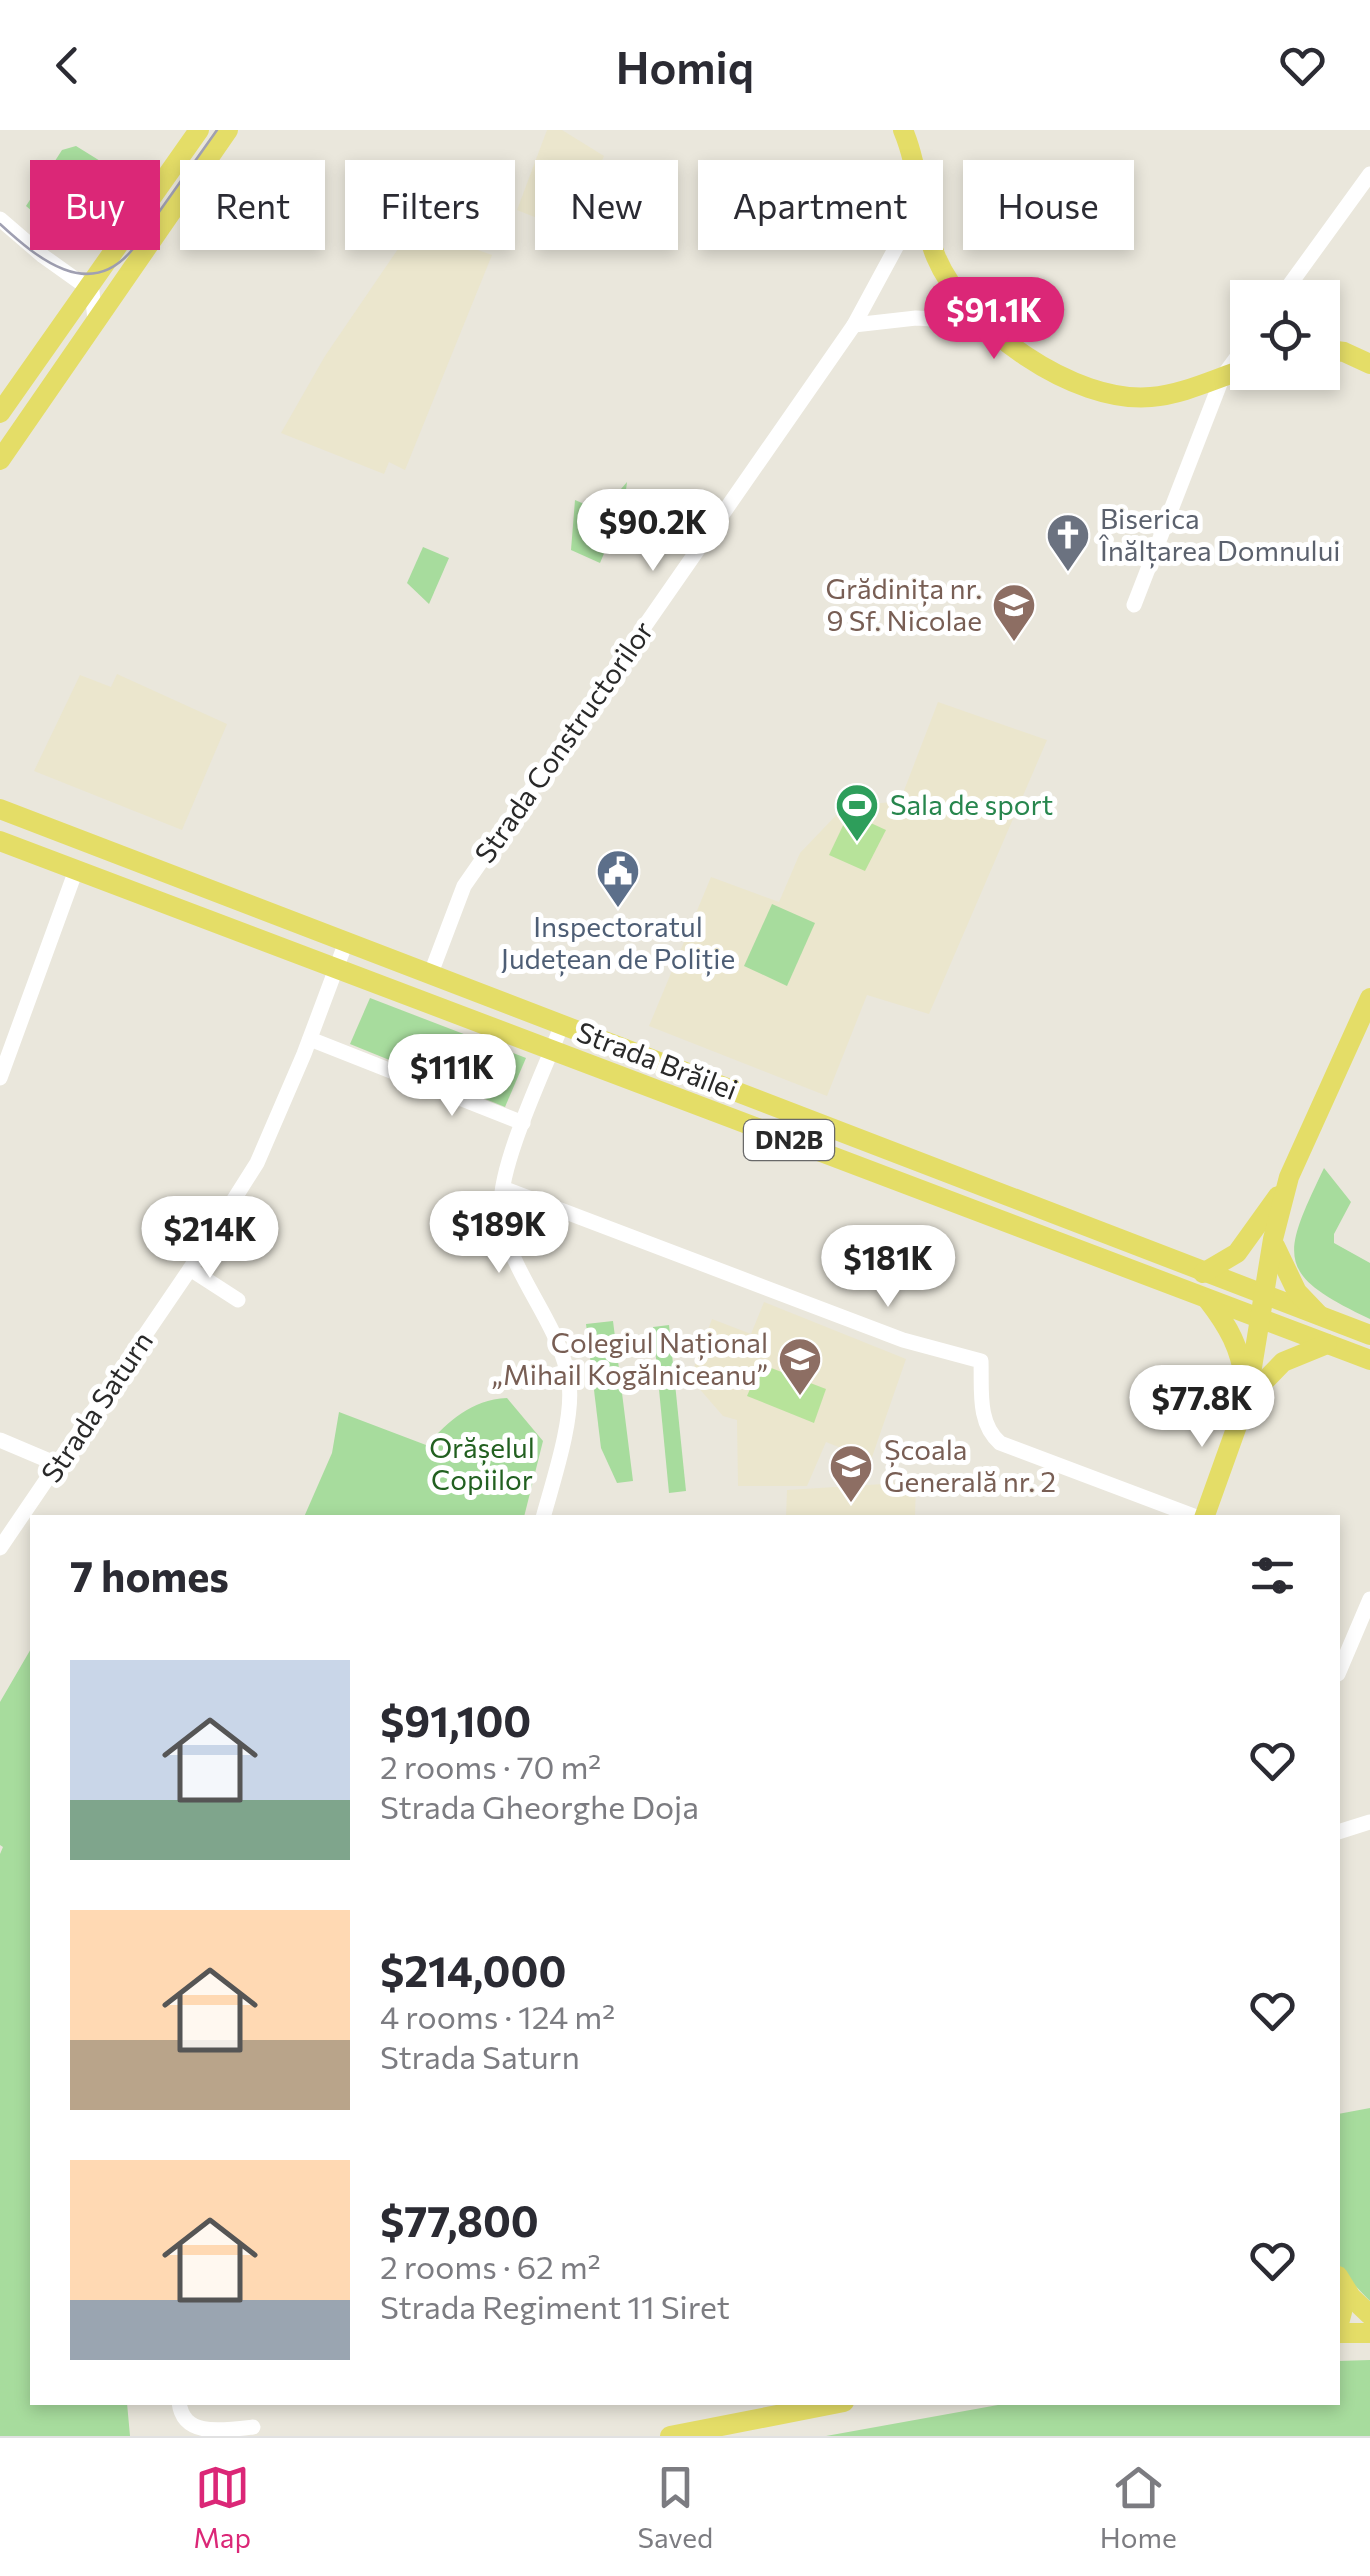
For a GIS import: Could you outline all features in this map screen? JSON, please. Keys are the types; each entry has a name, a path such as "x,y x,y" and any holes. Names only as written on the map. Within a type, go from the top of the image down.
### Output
{"main road":[{"path":"0,413 199,130"},
{"path":"0,460 228,130"},
{"path":"904,130 911,160"},
{"path":"934,250 955,292 982,322 1056,372 1101,392 1153,396 1230,374"},
{"path":"1340,351 1370,364"},
{"name":"Strada Brăilei","path":"0,809 1370,1335"},
{"name":"Strada Brăilei","path":"0,841 1370,1360"},
{"path":"1203,1273 1237,1253 1263,1222 1289,1177 1370,998"},
{"path":"1202,1515 1247,1398 1273,1239 1289,1177"},
{"path":"1273,1239 1279,1260 1297,1292 1318,1314 1332,1322"},
{"path":"1208,1300 1230,1328 1238,1346 1247,1398"},
{"path":"1247,1398 1283,1362 1327,1344"},
{"path":"1340,2279 1370,2315"},
{"path":"1340,2330 1370,2334"},
{"path":"670,2436 829,2405"}],"street":[{"path":"1293,280 1370,174"},
{"path":"0,219 43,256 87,286 95,299 95,320"},
{"name":"Strada Constructorilor","path":"431,974 460,893 482,858 854,325 895,250"},
{"path":"854,325 916,318 982,322"},
{"path":"1134,605 1230,368"},
{"path":"0,1078 76,870"},
{"name":"Strada Saturn","path":"0,1548 190,1270 257,1163 346,942"},
{"path":"0,1034 22,1015"},
{"path":"544,1515 560,1456 569,1384 560,1353 503,1227 502,1188 562,1024"},
{"path":"310,1039 524,1123"},
{"path":"502,1188 904,1340 981,1361 984,1420 990,1434 1000,1443 1193,1515"},
{"path":"190,1270 238,1300"},
{"path":"0,1440 59,1465"},
{"path":"1340,1669 1370,1600"},
{"path":"1340,1831 1370,1822"},
{"path":"179,2405 180,2420 194,2433 253,2426"}],"shaded area":[{"path":"547,130 562,130 604,156 602,160 536,160"},
{"path":"535,162 535,217 517,210"},
{"path":"397,250 478,250 492,255 405,470 389,462 384,474 281,433 325,356"},
{"path":"117,674 227,724 182,830 34,771 80,675 111,687"},
{"path":"938,702 1047,740 929,1014 867,995 827,1096 649,1026 711,877 779,902 800,853 844,807 900,801"},
{"name":"Colegiul Național „Mihail Kogălniceanu”","path":"764,1302 906,1359 871,1460 826,1442 807,1486 738,1486 737,1420 723,1416 690,1378 712,1319 751,1334"},
{"name":"Școala Generală nr. 2","path":"916,1482 915,1515 786,1515 787,1490"}],"green space":[{"path":"76,146 99,160 56,160 62,150"},
{"path":"627,482 624,506 600,563 571,550 575,500 589,506 615,496"},
{"path":"423,547 449,558 429,604 407,583"},
{"name":"Sala de sport","path":"849,813 886,830 865,871 829,855"},
{"path":"772,904 815,923 787,986 744,966"},
{"path":"370,998 526,1058 505,1107 350,1044"},
{"path":"1324,1168 1351,1202 1334,1234 1334,1243 1370,1263 1370,1319 1317,1289 1302,1275 1295,1260 1300,1223"},
{"path":"613,1321 633,1481 617,1483 601,1448 586,1324"},
{"path":"669,1325 686,1491 669,1493 653,1327"},
{"path":"761,1364 826,1389 814,1423 747,1396"},
{"name":"Orășelul Copiilor","path":"507,1398 543,1441 524,1515 305,1515 332,1453 339,1412 426,1445 471,1407"},
{"path":"30,1650 30,2405 127,2405 130,2436 0,2436 0,1702"},
{"path":"1370,2108 1370,2301 1340,2266 1340,2114"},
{"path":"1370,2360 1370,2436 826,2436 998,2405 1340,2405 1340,2361"}],"tram line":[{"path":"0,224 47,261 81,274 98,273 132,250 217,130"}],"place":[{"name":"Biserica Înălțarea Domnului","path":"1068,573"},
{"name":"Grădinița nr. 9 Sf. Nicolae","path":"1014,643"},
{"name":"Sala de sport","path":"857,843"},
{"name":"Inspectoratul Județean de Poliție","path":"618,909"},
{"name":"Colegiul Național „Mihail Kogălniceanu”","path":"800,1397"},
{"name":"Școala Generală nr. 2","path":"851,1504"}]}
